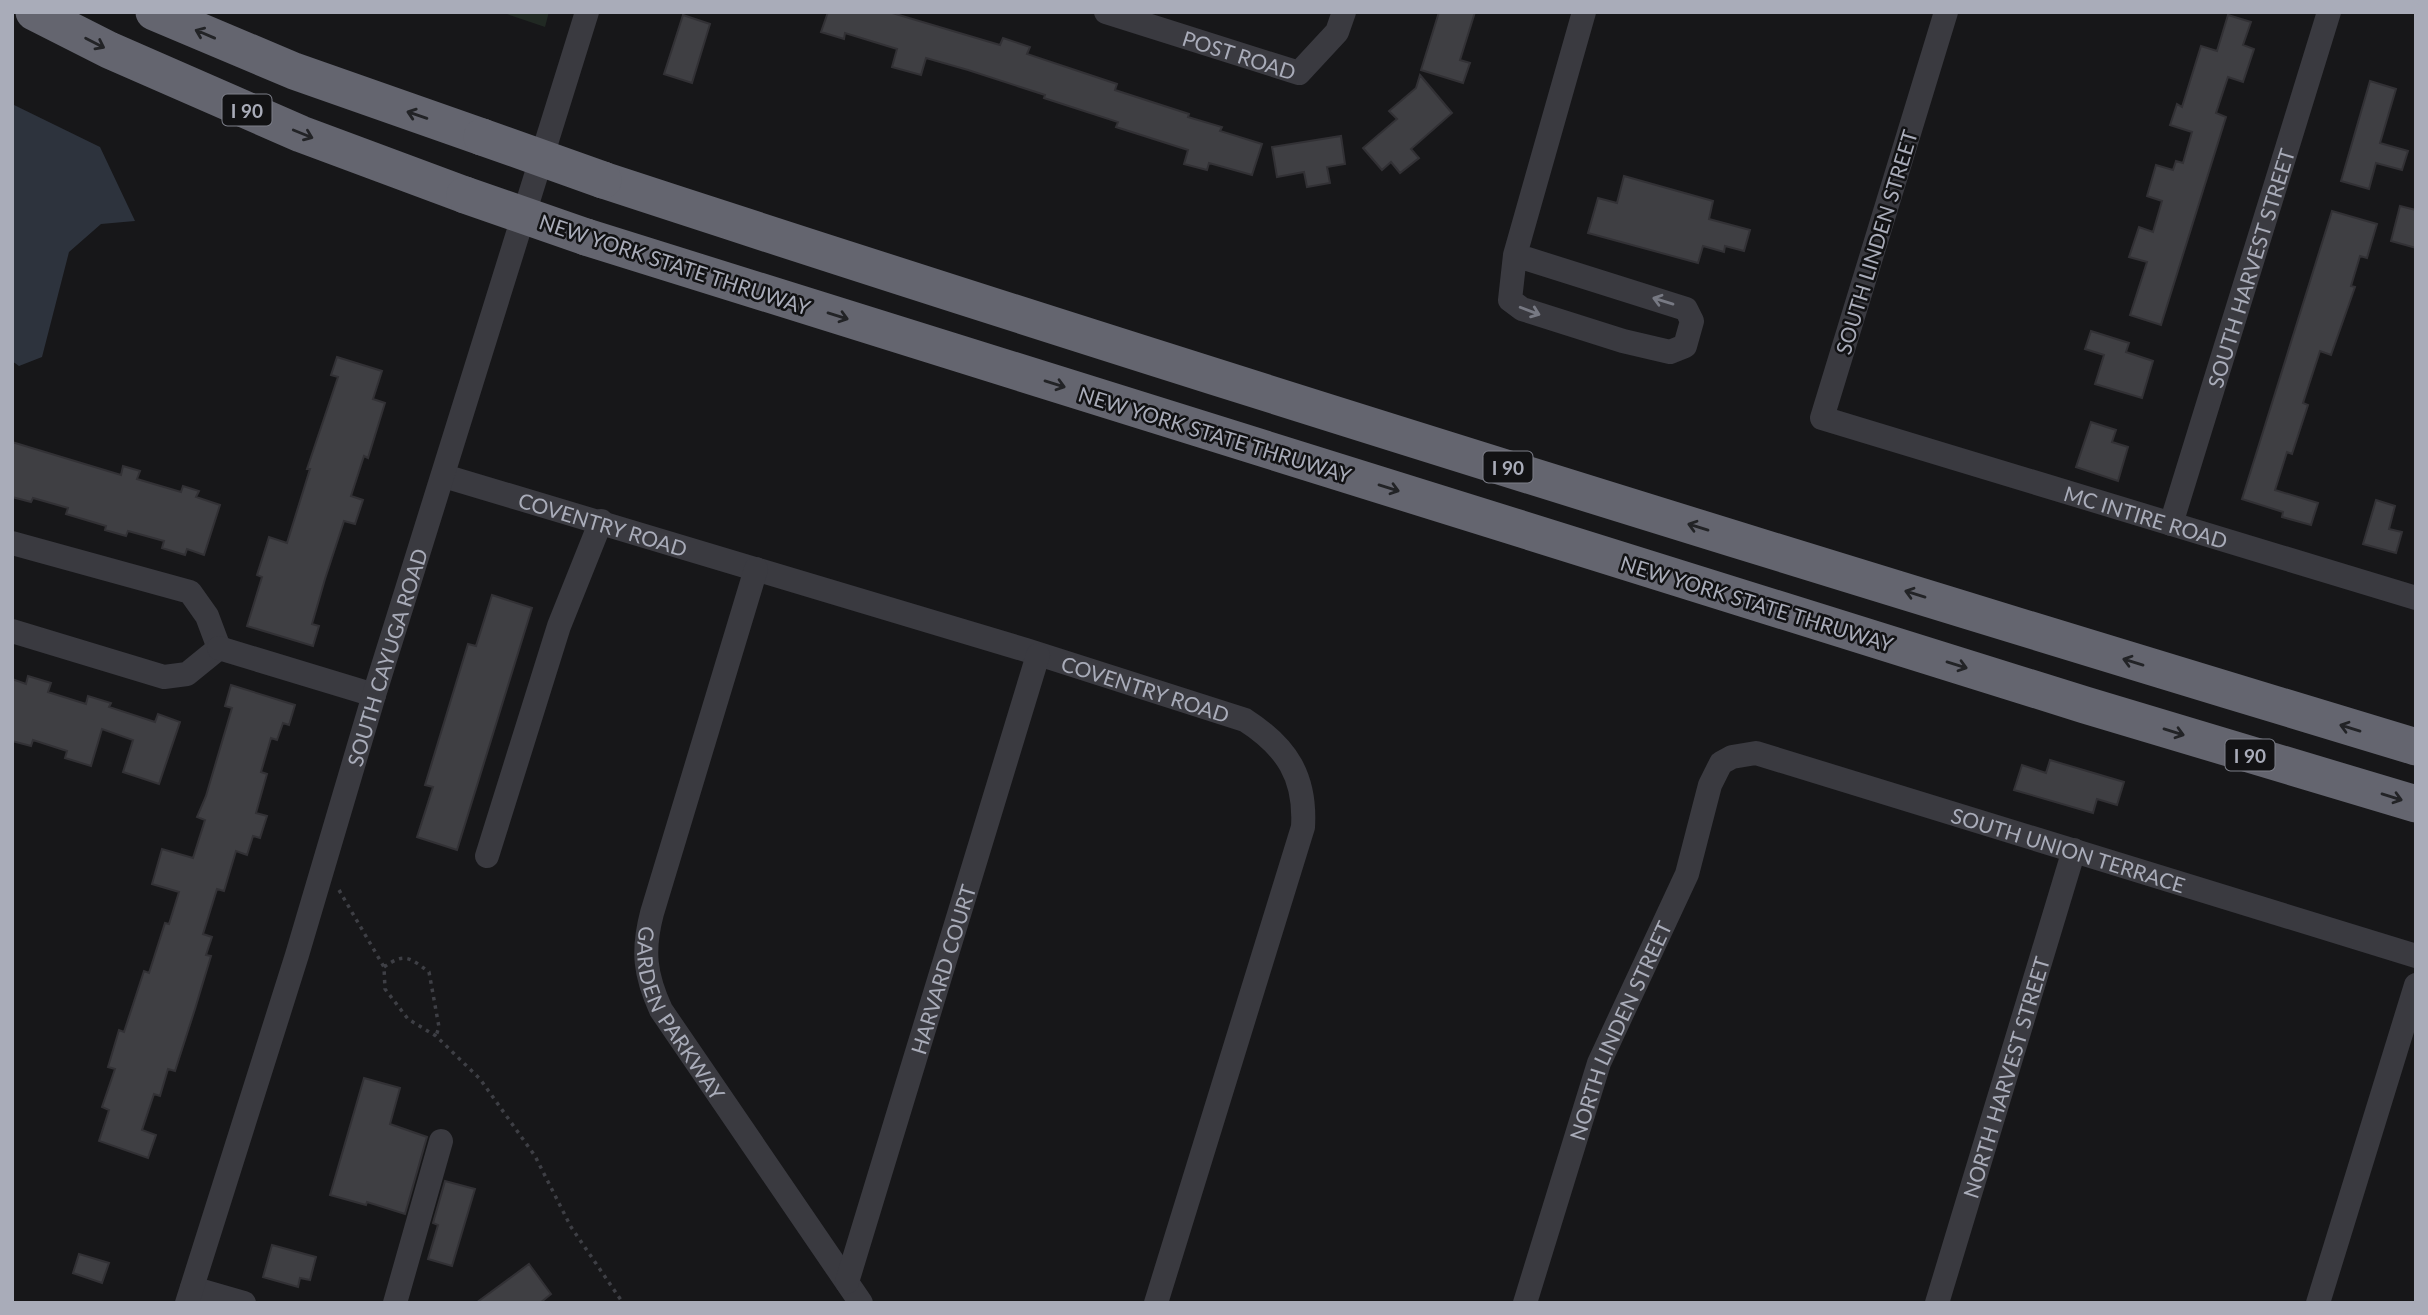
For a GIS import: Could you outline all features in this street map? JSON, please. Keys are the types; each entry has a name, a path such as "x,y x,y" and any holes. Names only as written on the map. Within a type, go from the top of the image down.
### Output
{"highway":[{"name":"NEW YORK STATE THRUWAY","path":"34,12 109,50 301,134 586,237 2072,701 2416,804"},
{"name":"I 90","path":"154,12 294,71 603,180 909,280 2101,652 2416,747"}],"street":[{"name":"SOUTH CAYUGA ROAD","path":"189,1295 587,12"},
{"name":"POST ROAD","path":"1106,12 1298,73 1338,32 1344,12"},
{"path":"1515,254 1686,309 1692,321 1685,346 1670,352 1623,341 1522,309 1510,300 1515,254 1584,12"},
{"name":"SOUTH LINDEN STREET","path":"1877,434 1822,418 1946,12"},
{"name":"SOUTH HARVEST STREET","path":"2171,524 2329,12"},
{"name":"MC INTIRE ROAD","path":"1877,434 2416,598"},
{"name":"COVENTRY ROAD","path":"444,476 1038,654 1245,720 1266,733 1283,751 1294,769 1301,789 1303,827 1156,1303"},
{"path":"487,856 559,626 601,521"},
{"path":"12,543 190,592 207,617 219,648"},
{"name":"GARDEN PARKWAY","path":"755,569 652,913 646,936 646,962 650,986 661,1010 861,1303"},
{"path":"12,631 164,677 187,674 219,648"},
{"path":"219,648 374,695"},
{"name":"HARVARD COURT","path":"847,1282 1038,654"},
{"name":"SOUTH UNION TERRACE","path":"1721,764 1732,757 1756,752 2416,956"},
{"name":"NORTH LINDEN STREET","path":"1525,1303 1600,1063 1687,874 1710,785 1721,764"},
{"name":"NORTH HARVEST STREET","path":"1937,1303 2074,850"},
{"path":"2318,1303 2416,985"},
{"path":"395,1303 441,1141"},
{"path":"189,1295 244,1303"}],"path":[{"path":"324,865 384,967 385,989 408,1018 436,1036 480,1079 535,1156 571,1227 623,1303"},
{"path":"384,967 398,958 411,958 429,972 439,1027 436,1036"}],"shaded area":[{"path":"501,12 549,12 545,27"},
{"path":"12,104 100,147 135,221 101,224 69,252 42,357 19,366 12,361"}],"building":[{"path":"828,12 889,12 1000,45 1003,38 1030,47 1027,54 1117,84 1115,90 1189,114 1188,117 1222,127 1220,131 1262,144 1252,175 1209,163 1207,170 1184,164 1188,150 1116,127 1118,122 968,70 926,58 921,75 892,67 897,49 845,33 844,39 821,32"},
{"path":"1439,12 1475,12 1460,60 1470,63 1463,83 1421,70"},
{"path":"683,15 710,24 692,83 664,74"},
{"path":"2228,15 2251,22 2243,45 2254,49 2243,82 2228,77 2216,113 2226,117 2161,325 2130,315 2147,262 2129,257 2139,227 2153,232 2162,201 2147,196 2156,165 2173,170 2176,161 2183,163 2192,132 2170,125 2177,104 2182,107 2201,46 2217,51"},
{"path":"1420,75 1452,113 1411,149 1419,158 1400,173 1391,162 1382,170 1363,148 1397,119 1389,111 1416,88"},
{"path":"2370,81 2396,89 2380,143 2408,151 2402,170 2376,163 2369,189 2341,181"},
{"path":"1341,136 1345,164 1327,167 1330,183 1307,187 1304,172 1277,177 1272,147"},
{"path":"1624,176 1713,201 1709,219 1750,230 1744,251 1725,246 1724,252 1703,246 1698,263 1588,233 1598,198 1617,203"},
{"path":"2400,206 2416,210 2416,248 2391,241"},
{"path":"2332,211 2377,224 2367,258 2360,256 2351,286 2355,287 2331,355 2320,351 2303,403 2308,405 2292,454 2287,452 2275,490 2318,503 2311,525 2282,517 2283,512 2242,499"},
{"path":"2091,331 2129,343 2126,352 2153,361 2142,398 2095,384 2104,355 2085,349"},
{"path":"337,357 382,371 373,399 385,403 368,458 364,456 351,496 363,500 355,524 344,521 325,579 312,624 319,626 313,646 247,626 262,577 257,575 269,537 287,543 310,469 307,469 338,377 331,375"},
{"path":"2091,422 2116,430 2112,442 2128,447 2118,481 2076,467"},
{"path":"12,442 121,475 123,466 140,471 137,479 181,492 183,486 199,491 196,497 220,505 204,555 187,549 185,555 162,548 164,541 128,531 126,536 105,530 106,526 66,514 68,508 33,498 31,502 12,497"},
{"path":"2376,500 2395,506 2389,529 2402,532 2396,553 2363,544"},
{"path":"492,595 532,608 457,850 417,837 433,787 425,785 468,644 476,646"},
{"path":"28,676 51,683 48,692 86,704 88,696 111,703 109,707 155,722 158,714 180,722 159,784 123,772 133,740 102,729 91,766 65,758 67,751 33,740 31,746 12,741 12,679 26,684"},
{"path":"231,685 295,705 289,725 283,723 277,740 271,738 261,772 267,774 256,813 267,816 260,838 253,836 247,855 236,851 224,891 217,889 203,934 212,937 206,955 211,956 195,1009 175,1071 168,1069 160,1096 154,1094 142,1130 156,1135 148,1158 99,1141 109,1110 102,1107 115,1069 108,1067 119,1030 124,1032 144,971 149,973 165,923 169,924 179,892 152,884 162,849 193,858 205,820 197,817 206,796 232,708 225,706"},
{"path":"2050,760 2124,782 2117,805 2097,799 2093,813 2014,790 2022,765 2046,773"},
{"path":"364,1078 400,1088 390,1124 427,1137 405,1214 367,1202 366,1205 330,1195"},
{"path":"445,1181 475,1189 452,1266 428,1259 438,1225 433,1223"},
{"path":"272,1245 316,1257 310,1280 300,1278 298,1287 263,1277"},
{"path":"79,1254 109,1263 102,1283 73,1273"},
{"path":"529,1264 551,1294 540,1303 476,1303"}]}
